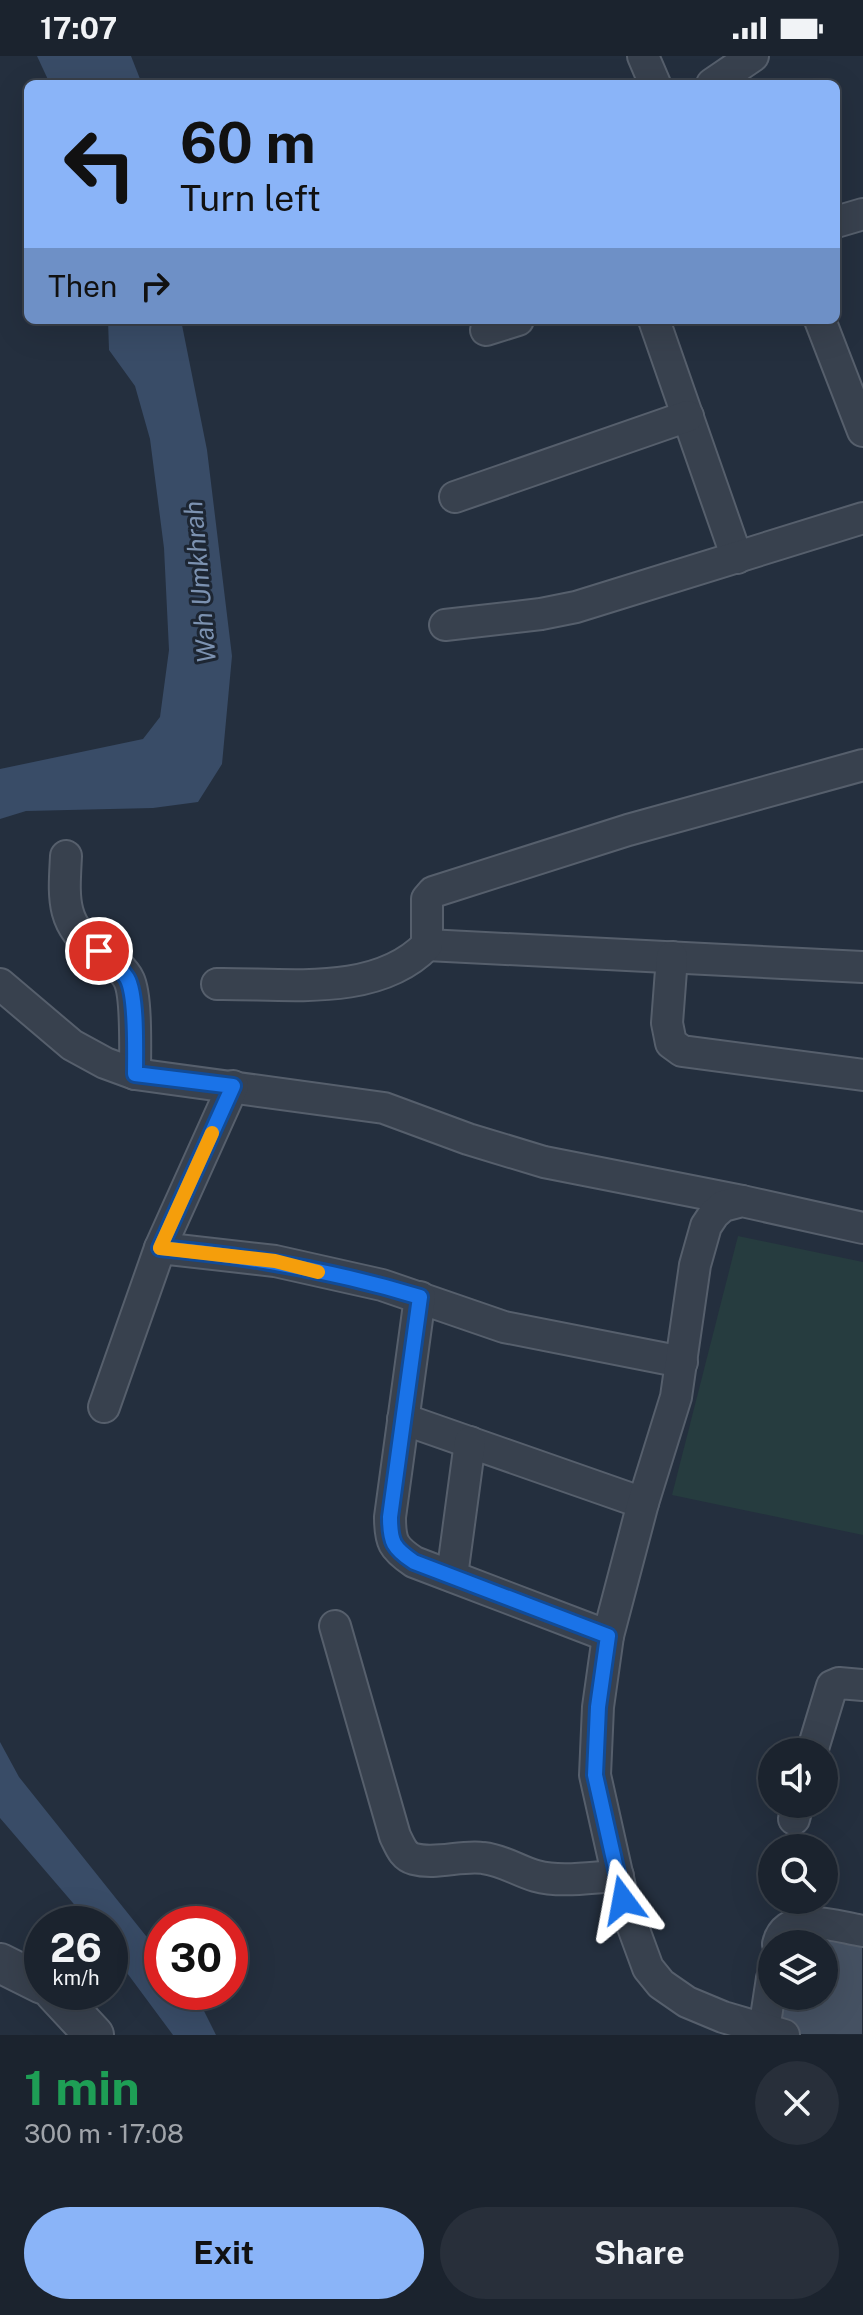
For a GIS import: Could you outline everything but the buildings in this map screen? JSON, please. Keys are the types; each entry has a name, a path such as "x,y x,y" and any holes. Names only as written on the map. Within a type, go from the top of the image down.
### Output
{"street":[{"path":"643,56 653,80"},
{"path":"716,72 753,56"},
{"path":"840,221 863,214"},
{"path":"486,330 505,324"},
{"path":"655,324 737,558"},
{"path":"822,324 863,431"},
{"path":"455,497 688,416"},
{"path":"445,625 576,607 863,518"},
{"path":"217,984 356,983 373,979 416,957 427,945 427,899 433,892 449,885 628,830 863,765"},
{"path":"66,856 64,897 75,931 112,960 129,980 135,1074"},
{"path":"427,945 863,967"},
{"path":"672,957 667,1023 671,1043 682,1051 863,1075"},
{"path":"0,984 72,1045 105,1063 135,1074 384,1108 468,1139 544,1162 863,1228"},
{"path":"104,1407 160,1248 233,1086"},
{"path":"742,1201 723,1206 706,1226 695,1265 682,1362 665,1438 643,1503 608,1636 598,1707 595,1775 623,1900 648,1968 661,1984 721,2026 774,2032 773,2010"},
{"path":"160,1248 275,1261 382,1285 504,1327 682,1362"},
{"path":"420,1297 390,1517 390,1537 398,1552 414,1562 608,1636"},
{"path":"403,1419 643,1503"},
{"path":"452,1576 470,1442"},
{"path":"335,1626 395,1836 403,1852 411,1859 480,1857 500,1860 536,1876 553,1878 618,1876"},
{"path":"816,1738 832,1686 839,1683 863,1685"},
{"path":"784,1930 796,1922 863,1931"},
{"path":"0,1963 24,1975"},
{"path":"71,2010 94,2035"}],"green space":[{"path":"738,1236 863,1262 863,1535 672,1495"}],"water":[{"path":"37,56 131,56 140,80 48,80"},
{"name":"Wah Umkhrah","path":"108,324 182,324 207,450 232,656 222,764 198,802 153,808 26,811 0,819 0,769 143,739 160,717 169,650 164,548 150,439 135,386 109,350"},
{"path":"0,1742 19,1777 122,1906 76,1906 0,1818"},
{"path":"128,1913 144,1933 144,1996 128,1974"},
{"path":"154,2010 204,2010 216,2035 173,2035"}],"slow traffic":[{"path":"212,1133 160,1248 275,1261 318,1272"}],"route":[{"path":"99,951 112,960 129,980 135,1074 233,1086 160,1248 275,1261 382,1285 420,1297 390,1517 390,1537 398,1552 414,1562 608,1636 598,1707 595,1775 623,1900"}]}
